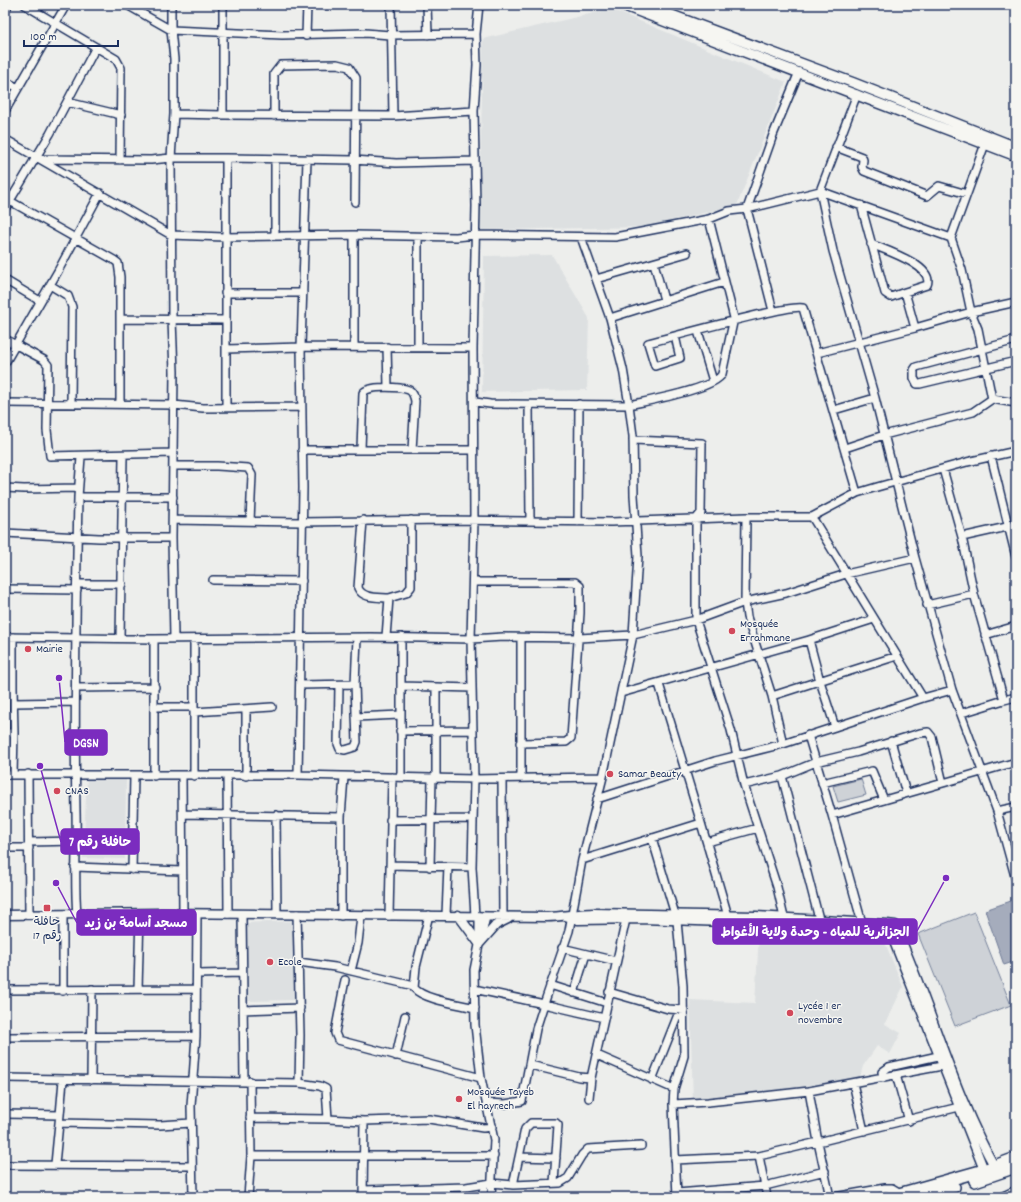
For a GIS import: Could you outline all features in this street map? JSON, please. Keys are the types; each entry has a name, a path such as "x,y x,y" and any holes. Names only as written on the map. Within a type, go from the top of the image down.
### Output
{"highway":[{"path":"997,1170 1016,1158"},
{"path":"918,1197 997,1170 1016,1167"},
{"path":"888,1197 985,1174"}],"main road":[{"path":"622,5 1016,156"},
{"path":"645,5 854,83 1016,147"}],"street":[{"path":"5,11 8,5"},
{"path":"25,5 120,63 120,160"},
{"path":"5,111 66,5"},
{"path":"127,5 171,30 223,34 306,36 365,33 390,35 476,34"},
{"path":"171,5 171,30 174,59 174,114 171,158 174,405 172,538 174,638"},
{"path":"223,5 223,116"},
{"path":"306,36 307,5"},
{"path":"390,5 393,116"},
{"path":"427,5 428,35"},
{"path":"479,5 476,34 477,65 474,111 475,235 473,348 475,402 471,639 474,779 472,867 480,916 479,943 474,970 477,1051 481,1078 488,1103 492,1127 494,1156 489,1183 482,1197"},
{"path":"5,209 38,157 96,47"},
{"path":"274,116 274,77 277,68 284,64 344,64 353,72 356,78 354,116 355,202"},
{"path":"773,311 746,209 773,135 799,72"},
{"path":"5,81 18,88"},
{"path":"857,94 820,191 833,251 875,398 927,605 952,690 962,713 983,772 1016,880"},
{"path":"67,102 121,115"},
{"path":"174,114 223,116 393,116 474,111"},
{"path":"5,139 171,235 224,237 275,235 456,238 475,235 615,237 709,219 729,211 746,209 820,191 951,238"},
{"path":"985,144 951,238 962,270 971,312 978,329 992,399"},
{"path":"836,147 862,157 862,167 864,171 927,196 939,186 967,194"},
{"path":"38,157 120,160 151,160 171,158 307,159 396,163 475,161"},
{"path":"226,158 224,237 226,407"},
{"path":"275,159 275,235"},
{"path":"298,776 302,581 301,346 307,159"},
{"path":"5,363 100,194"},
{"path":"10,201 76,238 118,264 120,277 120,404"},
{"path":"861,205 871,244 886,295 891,297 927,285 928,278 924,270 871,244"},
{"path":"475,402 529,405 629,405 687,391 713,381 722,374 734,322 709,219"},
{"path":"354,236 354,347"},
{"path":"418,237 418,347"},
{"path":"488,1103 512,1104 522,1101 536,1029 562,948 603,777 622,693 633,635 638,556 635,522 633,440 629,405 623,369 610,318 581,237"},
{"path":"596,279 687,253"},
{"path":"654,263 664,300"},
{"path":"5,280 40,301"},
{"path":"610,318 724,282"},
{"path":"50,285 68,296 72,307 71,403"},
{"path":"905,292 916,328"},
{"path":"225,293 303,294"},
{"path":"817,353 916,328 971,312 1016,302"},
{"path":"674,336 680,358 655,366 648,343 674,336 734,322 773,311 799,306 803,308 857,493"},
{"path":"120,319 225,320"},
{"path":"698,331 713,381"},
{"path":"5,339 47,363 49,372 47,430 50,456 81,457 174,454"},
{"path":"1016,340 982,351 916,367 914,370 914,378 917,384 920,384 985,369 1016,360"},
{"path":"226,349 301,346 473,348"},
{"path":"387,347 388,387"},
{"path":"362,449 363,392 368,388 388,387 409,390 413,393 412,450"},
{"path":"834,410 875,398"},
{"path":"845,448 884,435 973,412 992,399 1016,403"},
{"path":"5,403 174,405 203,408 301,407"},
{"path":"578,522 579,404"},
{"path":"529,405 530,520"},
{"path":"633,440 702,442 701,514 696,519 696,620 738,754 744,785 785,921"},
{"path":"302,450 473,450"},
{"path":"173,520 302,522 363,520 530,520 635,522 746,517 812,517 857,493 895,481 1016,451"},
{"path":"120,638 123,456"},
{"path":"991,456 1016,557"},
{"path":"77,915 75,867 75,702 78,488 81,457"},
{"path":"174,466 248,468 252,475 250,521"},
{"path":"943,469 962,537 974,594 1004,700"},
{"path":"5,488 78,488"},
{"path":"78,496 173,497"},
{"path":"746,517 745,602 747,616 772,696 783,744"},
{"path":"812,517 922,698"},
{"path":"363,520 358,588 360,593 365,596 389,598 406,593 412,587 411,520"},
{"path":"962,537 1016,525"},
{"path":"5,533 172,538"},
{"path":"13,775 14,703 9,637 154,639 401,637 471,639 578,638 633,635 696,620 745,602 786,593 846,574 915,558"},
{"path":"213,580 302,581"},
{"path":"473,582 578,582 580,586 571,738 566,742 520,743"},
{"path":"5,589 122,584"},
{"path":"927,605 974,594"},
{"path":"386,637 389,598"},
{"path":"622,693 659,684 711,666 809,640 874,618"},
{"path":"985,635 1016,626"},
{"path":"401,637 401,777"},
{"path":"194,638 194,776"},
{"path":"339,685 338,744 340,749 345,750 355,747 357,742 355,684 357,638"},
{"path":"521,638 521,778"},
{"path":"154,639 154,776"},
{"path":"809,640 820,682 835,727"},
{"path":"772,696 820,682 897,656"},
{"path":"300,685 355,684"},
{"path":"659,684 686,770 728,916"},
{"path":"401,686 472,688"},
{"path":"76,688 155,687"},
{"path":"430,867 436,731 436,687"},
{"path":"5,688 13,688"},
{"path":"597,799 738,754 783,744 922,698 952,690"},
{"path":"962,713 1016,697"},
{"path":"14,703 75,702"},
{"path":"155,707 194,709 272,707"},
{"path":"246,708 246,776"},
{"path":"356,717 400,715"},
{"path":"400,730 473,730"},
{"path":"5,733 14,733"},
{"path":"744,785 782,776 816,762 858,752 920,733 930,734 943,783"},
{"path":"808,735 862,923"},
{"path":"891,741 906,793"},
{"path":"832,815 1016,762"},
{"path":"822,784 872,771 884,800"},
{"path":"28,774 29,915"},
{"path":"5,775 298,776 474,779 603,777"},
{"path":"132,870 134,776"},
{"path":"182,776 184,814 182,871 183,914"},
{"path":"227,776 228,914"},
{"path":"782,776 819,919"},
{"path":"341,916 341,817 344,777"},
{"path":"389,916 392,777"},
{"path":"502,779 503,917"},
{"path":"996,811 1016,807"},
{"path":"184,814 341,817"},
{"path":"276,815 277,914"},
{"path":"390,820 473,819"},
{"path":"582,860 701,823"},
{"path":"706,842 758,828"},
{"path":"652,838 676,918 684,1010 684,1056 674,1089 673,1104 677,1195 765,1186 825,1171"},
{"path":"5,848 76,841"},
{"path":"391,865 472,867"},
{"path":"75,867 182,871"},
{"path":"446,915 448,867"},
{"path":"138,990 140,914"},
{"path":"193,1197 191,1124 196,1036 196,989 198,974 197,914"},
{"path":"242,914 243,1010 251,1156 248,1197"},
{"path":"297,914 300,1008 299,1083"},
{"path":"5,915 297,914 341,916 569,916 785,921 819,919 862,923 890,929 907,954 985,1174"},
{"path":"63,915 63,991"},
{"path":"429,915 416,967 414,986 417,992 427,996 475,1008"},
{"path":"351,971 358,943 361,916"},
{"path":"458,916 479,943"},
{"path":"479,943 500,922 521,916"},
{"path":"569,916 626,919 728,916 846,928 890,929"},
{"path":"589,1098 591,1078 626,919"},
{"path":"890,929 942,1066 961,1107 997,1170"},
{"path":"562,948 616,961"},
{"path":"574,993 586,954"},
{"path":"298,962 351,971 414,986"},
{"path":"198,974 243,973"},
{"path":"346,980 334,1033 338,1040 481,1078"},
{"path":"550,985 607,1003"},
{"path":"91,1080 92,989"},
{"path":"5,990 63,991 92,989 196,989"},
{"path":"474,989 604,1018"},
{"path":"609,992 668,1009 684,1010"},
{"path":"243,1010 300,1008"},
{"path":"668,1009 684,1022"},
{"path":"396,1056 405,1016"},
{"path":"652,1080 677,1017"},
{"path":"5,1037 196,1036"},
{"path":"597,1055 674,1089"},
{"path":"883,1078 882,1072 889,1067 938,1056"},
{"path":"530,1065 579,1077 591,1078"},
{"path":"673,1104 708,1102 809,1091 942,1066"},
{"path":"896,1075 909,1121"},
{"path":"5,1078 63,1080 194,1080 299,1083 320,1086 326,1089 328,1119"},
{"path":"55,1164 63,1080"},
{"path":"853,1083 864,1131"},
{"path":"809,1091 830,1197"},
{"path":"675,1160 759,1156 909,1121 961,1107"},
{"path":"5,1114 60,1115"},
{"path":"250,1118 364,1121 429,1119 470,1127 492,1127"},
{"path":"364,1121 363,1193 466,1187 489,1183 514,1185 554,1183 564,1181 568,1178 588,1149 641,1146"},
{"path":"514,1185 525,1129 527,1125 531,1123 556,1122 559,1128 554,1183"},
{"path":"59,1123 160,1125 191,1124"},
{"path":"251,1156 364,1158 494,1156"},
{"path":"759,1156 767,1197"},
{"path":"519,1157 556,1158"},
{"path":"5,1165 55,1164 192,1166"},
{"path":"489,1183 491,1197"},
{"path":"834,1197 885,1188 892,1188 902,1194"},
{"path":"1001,1197 1016,1190"}],"shaded area":[{"path":"611,9 786,82 737,205 646,227 479,230 483,39"},
{"path":"552,255 589,318 587,390 482,392 484,256"},
{"path":"87,777 126,778 125,859 83,858"},
{"path":"861,779 866,795 838,802 833,786"},
{"path":"974,912 1011,1005 955,1026 918,934"},
{"name":"Ecole","path":"293,921 295,1000 247,1001 246,923"},
{"name":"Lycée 1 er novembre","path":"759,934 884,940 903,987 885,1024 901,1033 890,1054 877,1046 863,1066 859,1081 693,1102 690,1000 755,1003"}],"water":[{"path":"1011,901 1016,915 1016,961 1004,965 985,910"}],"place":[{"name":"Mosquée Errahmane","path":"732,631"},
{"name":"Mairie","path":"28,649"},
{"name":"DGSN","path":"59,678"},
{"name":"حافلة رقم 7","path":"40,766"},
{"name":"Samar Beauty","path":"610,774"},
{"name":"CNAS","path":"57,791"},
{"name":"الجزائرية للمياه - وحدة ولاية الأغواط","path":"946,878"},
{"name":"مسجد أسامة بن زيد","path":"56,883"},
{"name":"حافلة رقم 17","path":"47,908"},
{"name":"Ecole","path":"270,962"},
{"name":"Lycée 1 er novembre","path":"790,1013"},
{"name":"Mosquée Tayeb El hayrech","path":"459,1099"}]}
